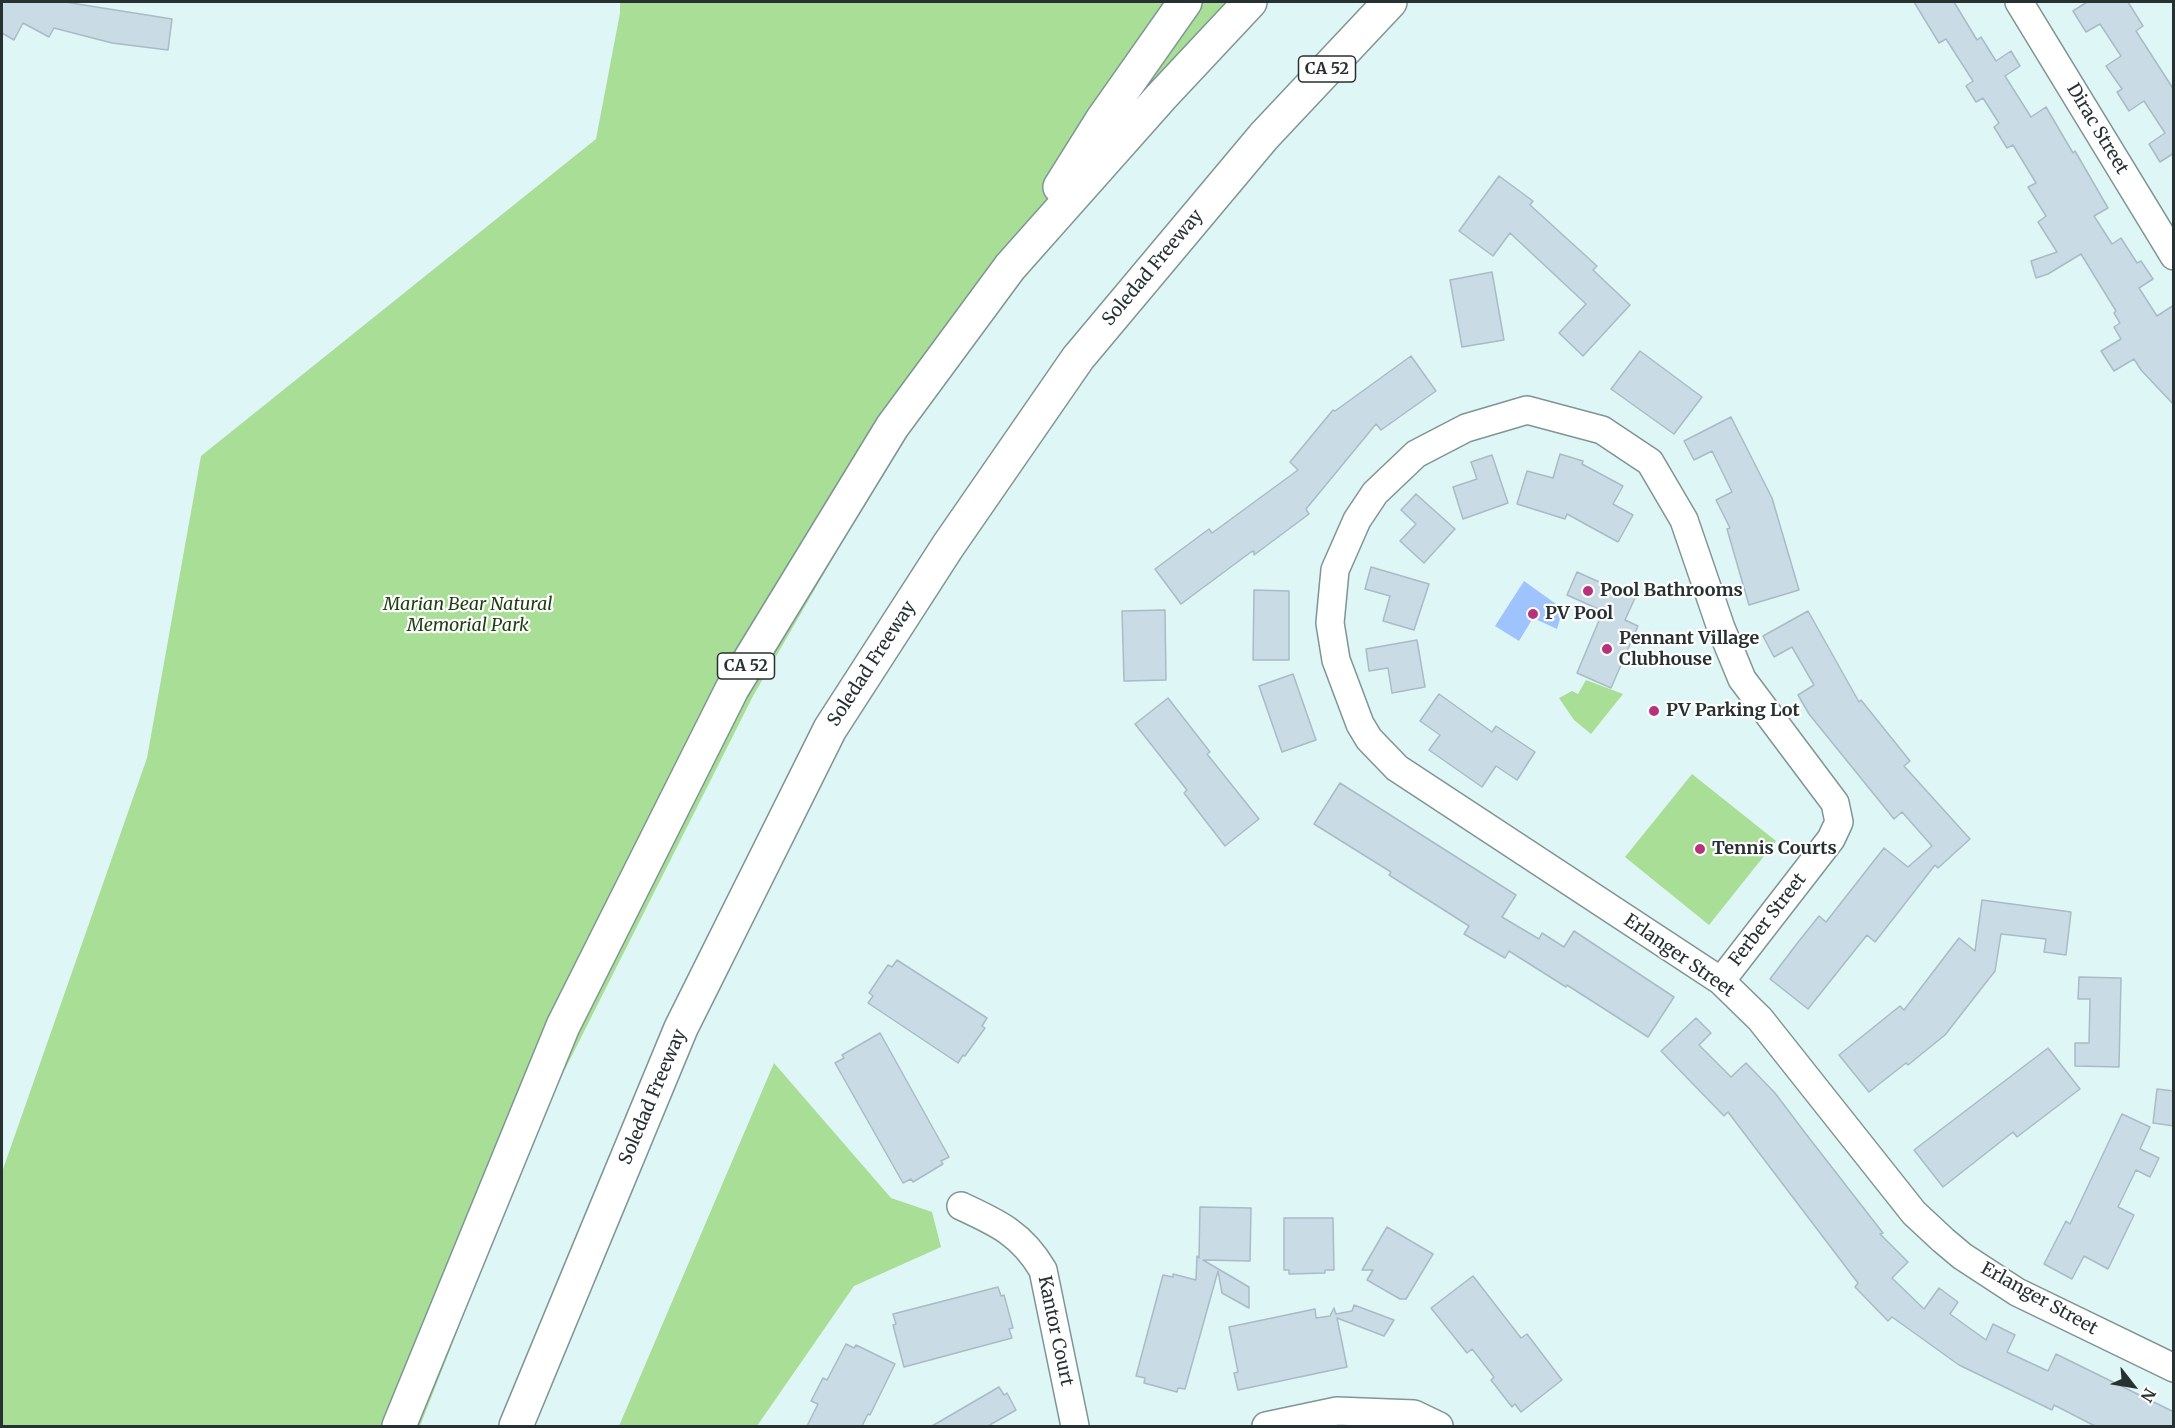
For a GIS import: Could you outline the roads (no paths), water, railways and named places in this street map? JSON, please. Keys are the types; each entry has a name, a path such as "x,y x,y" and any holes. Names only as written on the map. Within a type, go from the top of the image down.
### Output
{"highway":[{"path":"1010,267 1102,120 1185,2"},
{"name":"CA 52","path":"399,1426 563,1026 732,689 892,427 1010,267 1161,97 1250,2"},
{"name":"Soledad Freeway","path":"516,1426 681,1028 830,729 948,546 1078,358 1264,136 1390,2"},
{"path":"1264,136 1414,2"}],"street":[{"name":"Dirac Street","path":"2019,2 2174,256"},
{"name":"Ferber Street","path":"1345,545 1357,520 1375,493 1416,454 1466,428 1527,410 1602,430 1650,462 1684,520 1720,628 1742,679 1835,803 1839,822 1831,839 1721,981"},
{"name":"Erlanger Street","path":"1345,545 1335,570 1330,623 1336,660 1360,724 1369,739 1397,768 1721,981 1760,1019 1914,1212 1956,1250 2017,1292 2174,1368"},
{"name":"Kantor Court","path":"962,1206 1000,1224 1031,1250 1043,1270 1075,1426"},
{"path":"1266,1426 1337,1411 1414,1414 1439,1426"}],"water":[{"name":"PV Pool","path":"1524,581 1563,609 1557,629 1533,618 1519,641 1495,626"}],"place":[{"name":"Pool Bathrooms","path":"1588,591"},
{"name":"PV Pool","path":"1533,614"},
{"name":"Pennant Village Clubhouse","path":"1607,649"},
{"name":"PV Parking Lot","path":"1654,711"},
{"name":"Tennis Courts","path":"1700,849"}],"park label":[{"name":"Marian Bear Natural Memorial Park","path":"468,615"}]}
